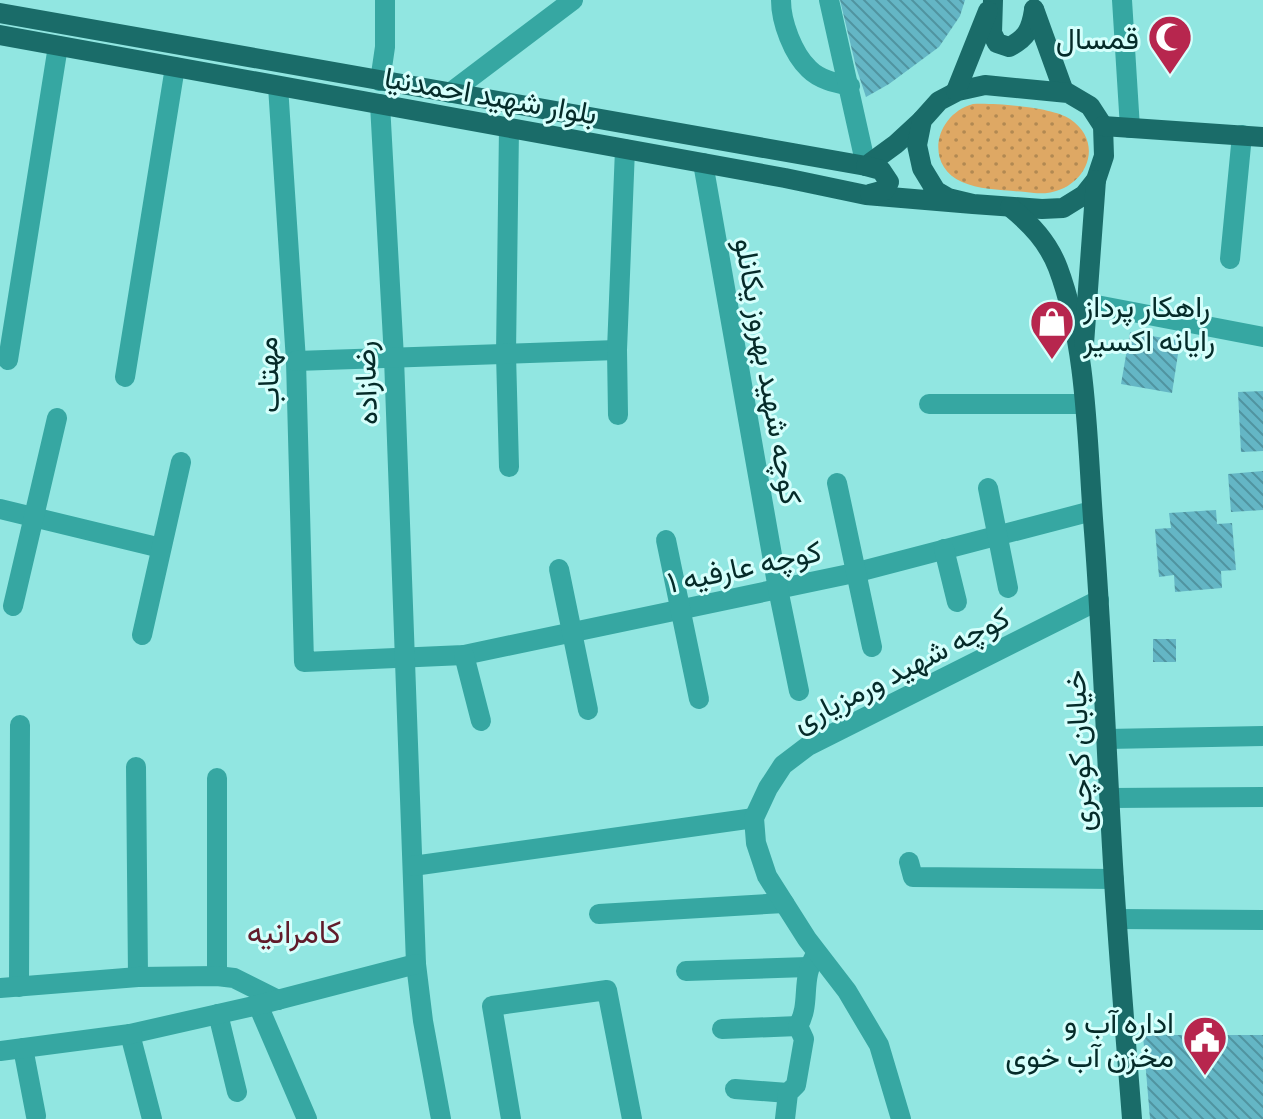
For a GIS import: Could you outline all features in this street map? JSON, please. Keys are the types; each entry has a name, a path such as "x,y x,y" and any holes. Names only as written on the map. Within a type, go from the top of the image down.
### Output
{"main road":[{"path":"993,0 992,33 997,43 1009,47 1022,40 1031,30 1033,5"},
{"path":"956,91 993,0"},
{"path":"1033,5 1064,92"},
{"name":"بلوار شهید احمدنیا","path":"0,13 866,166"},
{"name":"بلوار شهید احمدنیا","path":"0,35 866,195 973,204"},
{"path":"866,166 896,144 939,101 956,91 985,85 1064,92 1090,106 1103,126 1104,156 1096,180 1084,195 1063,208 973,204 948,198 936,191 922,168 917,145 922,120"},
{"path":"1103,126 1253,136"},
{"path":"866,166 881,170 889,182 885,190 866,195"},
{"name":"خیابان کوچری","path":"1081,380 1096,180"},
{"name":"خیابان کوچری","path":"1010,207 1030,223 1045,242 1058,268 1071,314 1081,380 1099,600 1114,879 1132,1119"}],"street":[{"path":"380,81 385,47 385,0"},
{"path":"450,93 573,0"},
{"path":"829,0 866,166"},
{"path":"1122,0 1130,128"},
{"path":"780,2 791,44 809,70 826,80 850,86"},
{"path":"8,360 58,46"},
{"path":"125,377 175,67"},
{"name":"مهتاب","path":"278,86 296,361 304,662"},
{"name":"رضازاده","path":"380,104 394,358 416,964 441,1119"},
{"path":"509,128 506,354 509,467"},
{"path":"1230,259 1253,136"},
{"path":"618,415 617,350 625,149"},
{"name":"کوچه شهید بهروز یکانلو","path":"703,163 778,589 799,691"},
{"path":"1086,303 1263,337"},
{"path":"296,361 617,350"},
{"path":"929,404 1083,404"},
{"path":"13,606 57,418"},
{"path":"142,635 181,462"},
{"path":"837,483 872,647"},
{"path":"988,488 1008,588"},
{"path":"0,509 161,548"},
{"name":"کوچه عارفیه ۱","path":"304,662 464,655 854,573 1092,511"},
{"path":"666,540 699,699"},
{"path":"944,549 957,602"},
{"path":"559,569 588,710"},
{"name":"کوچه شهید ورمزیاری","path":"754,818 783,765 808,746 1099,600"},
{"path":"464,655 481,721"},
{"path":"20,725 10,987 138,977 234,978 268,1003 307,1119"},
{"path":"1107,739 1263,736"},
{"path":"136,767 138,977"},
{"path":"217,778 217,976"},
{"path":"1110,798 1263,797"},
{"path":"413,866 754,818 756,843 767,876 813,960 847,991 879,1045 901,1119"},
{"path":"909,862 913,877 1114,879"},
{"path":"599,914 784,903"},
{"path":"1117,919 1263,920"},
{"path":"686,971 813,960"},
{"path":"798,1026 804,1016 813,960"},
{"path":"0,1051 130,1034 268,1003 416,964"},
{"path":"511,1119 492,1006 607,990 632,1119"},
{"path":"218,1014 237,1092"},
{"path":"722,1029 798,1026"},
{"path":"785,1119 788,1093 796,1085 804,1039 798,1026"},
{"path":"130,1034 152,1119"},
{"path":"23,1048 36,1116"},
{"path":"735,1089 788,1093"}],"shaded area":[{"path":"973,104 1037,109 1070,119 1082,130 1088,143 1089,156 1085,168 1077,179 1051,192 988,189 962,182 942,164 939,140 950,118 960,109"}],"building":[{"path":"840,0 965,0 960,16 939,47 866,97"},
{"path":"1130,332 1180,341 1172,393 1121,384"},
{"path":"1263,391 1263,451 1241,452 1238,392"},
{"path":"1263,471 1263,510 1231,512 1228,474"},
{"path":"1216,510 1217,524 1232,523 1236,570 1221,571 1222,588 1175,592 1174,575 1159,577 1155,529 1171,528 1169,513"},
{"path":"1153,639 1176,639 1176,662 1153,662"},
{"name":"اداره آب و مخزن آب خوی","path":"1143,1035 1263,1035 1263,1119 1150,1119"}],"place":[{"name":"قمسال","path":"1170,76"},
{"name":"راهکار پرداز رایانه اکسیر","path":"1052,361"},
{"name":"اداره آب و مخزن آب خوی","path":"1205,1077"}],"district":[{"name":"کامرانیه","path":"294,930"}]}
